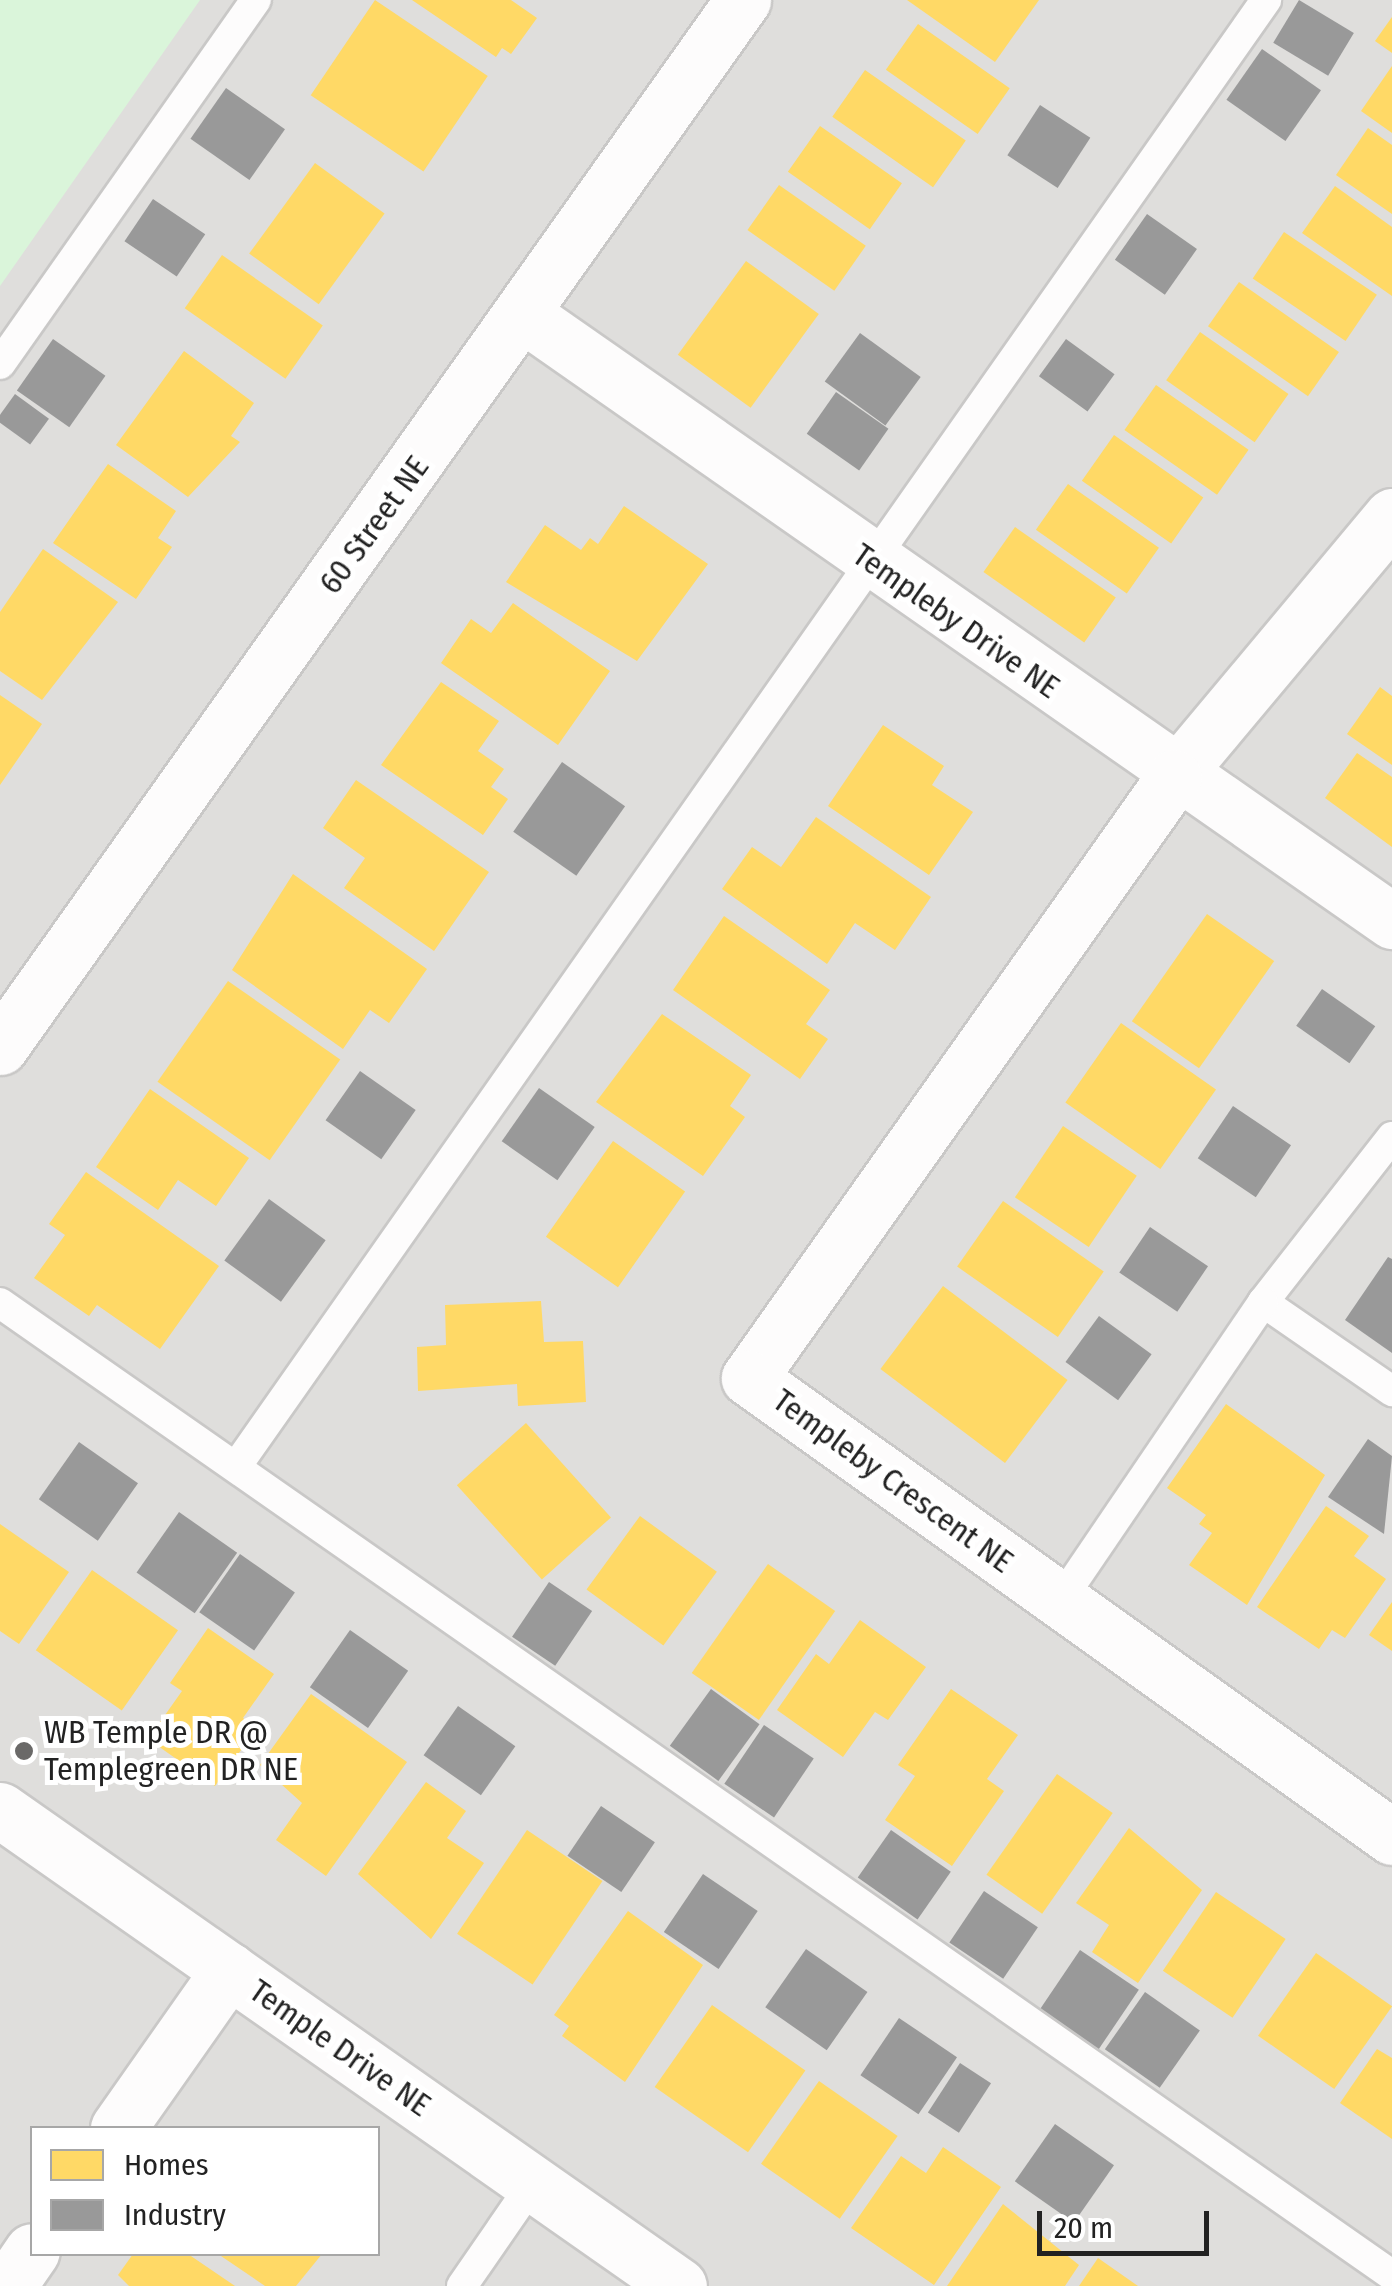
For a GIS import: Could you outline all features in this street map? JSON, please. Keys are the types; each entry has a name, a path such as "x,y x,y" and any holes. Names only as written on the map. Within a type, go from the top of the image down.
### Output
{"street":[{"name":"60 Street NE","path":"0,1047 524,315 742,0"},
{"name":"Templeby Drive NE","path":"524,315 1174,777 1392,922"},
{"path":"1174,777 1392,516"},
{"name":"Templeby Crescent NE","path":"1174,777 749,1378 1392,1837"},
{"name":"Temple Drive NE","path":"0,1810 680,2286"},
{"path":"119,2126 229,1970"},
{"path":"8,2286 30,2253"}],"lane":[{"path":"0,364 256,0"},
{"path":"238,1464 1266,0"},
{"path":"1060,1601 1262,1302 1392,1137"},
{"path":"1262,1302 1392,1390"},
{"path":"0,1303 238,1464 1392,2275"},
{"path":"462,2286 533,2183"}],"shaded area":[{"path":"0,0 1392,0 1392,2286 0,2286"}],"green space":[{"path":"0,0 200,0 0,286"}],"building: Homes":[{"path":"375,0 488,76 423,171 311,95"},
{"path":"412,0 511,0 537,18 511,54 502,48 496,57"},
{"path":"907,0 1039,0 995,62"},
{"path":"1392,17 1392,53 1375,41"},
{"path":"918,24 1010,88 978,134 886,70"},
{"path":"1392,66 1392,133 1361,111"},
{"path":"865,70 966,141 933,187 832,117"},
{"path":"820,126 902,183 870,229 788,172"},
{"path":"1368,128 1392,145 1392,214 1336,175"},
{"path":"315,163 385,214 319,304 249,254"},
{"path":"779,185 866,246 834,291 747,230"},
{"path":"1335,186 1392,227 1392,296 1302,233"},
{"path":"1284,232 1377,295 1346,341 1253,278"},
{"path":"222,255 323,326 285,379 185,308"},
{"path":"746,261 819,314 751,408 678,355"},
{"path":"1239,282 1339,352 1308,396 1208,326"},
{"path":"1200,332 1288,394 1255,442 1166,380"},
{"path":"184,351 254,403 231,436 240,442 188,497 116,445"},
{"path":"1156,385 1249,450 1217,495 1124,430"},
{"path":"1114,435 1203,498 1171,543 1082,481"},
{"path":"108,464 176,511 158,538 172,547 136,599 53,543"},
{"path":"1068,484 1159,548 1127,594 1036,530"},
{"path":"624,506 708,564 637,661 506,582 545,525 581,550 590,538 598,544"},
{"path":"1015,527 1116,598 1084,643 983,572"},
{"path":"43,549 118,602 42,700 0,671 0,612"},
{"path":"513,603 610,671 558,745 441,663 471,619 491,633"},
{"path":"441,682 499,721 478,751 504,769 491,787 508,799 483,835 381,765"},
{"path":"1380,687 1392,696 1392,765 1347,734"},
{"path":"0,695 42,724 0,785"},
{"path":"883,725 944,766 932,785 973,812 929,875 828,806"},
{"path":"1357,753 1392,777 1392,847 1325,798"},
{"path":"356,780 489,872 434,951 344,888 365,858 323,828"},
{"path":"816,817 931,897 895,950 855,923 827,964 722,889 752,847 781,867"},
{"path":"293,874 427,969 389,1023 370,1010 343,1049 232,970"},
{"path":"1207,914 1274,961 1199,1068 1132,1021"},
{"path":"724,916 830,990 806,1024 828,1039 800,1079 673,990"},
{"path":"228,981 340,1060 270,1160 157,1082"},
{"path":"662,1014 751,1075 730,1106 745,1117 703,1176 596,1102"},
{"path":"1121,1023 1216,1090 1160,1169 1065,1102"},
{"path":"150,1089 249,1158 216,1206 178,1180 158,1210 96,1167"},
{"path":"1063,1126 1137,1176 1089,1247 1015,1197"},
{"path":"613,1141 685,1191 618,1287 546,1237"},
{"path":"86,1172 219,1266 160,1349 97,1305 89,1316 34,1278 65,1235 49,1224"},
{"path":"1003,1201 1104,1272 1058,1337 957,1267"},
{"path":"943,1286 1068,1380 1005,1463 880,1369"},
{"path":"541,1301 544,1342 583,1341 586,1402 518,1406 517,1384 418,1391 417,1347 446,1345 445,1305"},
{"path":"1226,1404 1325,1475 1247,1605 1189,1565 1212,1533 1199,1524 1206,1515 1167,1488"},
{"path":"526,1423 611,1517 542,1580 457,1485"},
{"path":"1326,1506 1369,1536 1354,1556 1386,1579 1345,1638 1332,1630 1319,1649 1257,1607"},
{"path":"640,1516 717,1572 663,1645 587,1590"},
{"path":"0,1524 69,1572 19,1644 0,1631"},
{"path":"768,1564 835,1611 759,1720 692,1673"},
{"path":"92,1570 178,1630 122,1711 36,1650"},
{"path":"1392,1602 1392,1651 1369,1635"},
{"path":"860,1620 926,1667 888,1720 875,1712 843,1757 777,1710 816,1654 829,1664"},
{"path":"208,1628 274,1674 243,1718 257,1728 215,1786 148,1739 182,1691 170,1683"},
{"path":"951,1689 1018,1735 987,1779 1004,1791 952,1866 885,1820 915,1776 898,1765"},
{"path":"311,1694 407,1762 326,1876 276,1840 302,1803 260,1765"},
{"path":"1057,1774 1113,1813 1042,1914 986,1875"},
{"path":"426,1782 466,1811 447,1838 484,1863 431,1939 358,1874"},
{"path":"1129,1828 1202,1890 1138,1983 1092,1952 1109,1925 1076,1903"},
{"path":"527,1830 602,1881 533,1985 457,1934"},
{"path":"1216,1892 1286,1939 1233,2018 1163,1971"},
{"path":"628,1911 703,1965 625,2082 562,2036 569,2026 554,2015"},
{"path":"1316,1953 1392,2006 1334,2089 1258,2036"},
{"path":"712,2005 805,2070 748,2152 655,2087"},
{"path":"1377,2049 1392,2058 1392,2139 1340,2103"},
{"path":"819,2081 898,2136 840,2219 761,2164"},
{"path":"943,2147 1001,2187 934,2285 851,2228 901,2156 926,2173"},
{"path":"1003,2204 1079,2265 1065,2286 947,2286"},
{"path":"132,2256 191,2256 235,2286 129,2286 118,2275"},
{"path":"221,2256 320,2256 296,2286 265,2286"},
{"path":"1098,2258 1138,2286 1079,2286"}],"building: Industry":[{"path":"1299,0 1354,33 1328,76 1273,43"},
{"path":"1262,49 1321,90 1285,141 1226,100"},
{"path":"226,88 285,129 249,180 190,139"},
{"path":"1040,105 1090,138 1058,188 1007,155"},
{"path":"153,199 205,234 177,277 124,241"},
{"path":"1147,214 1197,249 1165,295 1115,260"},
{"path":"860,333 921,377 885,426 825,382"},
{"path":"53,339 105,376 69,427 17,391"},
{"path":"1066,339 1115,374 1088,411 1039,376"},
{"path":"836,392 888,429 859,470 807,434"},
{"path":"15,394 49,419 30,445 0,423 0,415"},
{"path":"562,762 625,806 576,876 513,832"},
{"path":"1322,989 1375,1026 1349,1063 1296,1026"},
{"path":"360,1071 416,1110 381,1159 326,1120"},
{"path":"539,1088 595,1127 557,1180 502,1141"},
{"path":"1233,1106 1291,1145 1256,1197 1198,1158"},
{"path":"269,1199 326,1240 281,1302 224,1260"},
{"path":"1150,1227 1208,1266 1177,1312 1119,1273"},
{"path":"1388,1257 1392,1259 1392,1353 1345,1320"},
{"path":"1099,1316 1152,1354 1118,1400 1065,1362"},
{"path":"1368,1439 1392,1456 1384,1534 1328,1497"},
{"path":"79,1442 138,1483 98,1541 39,1499"},
{"path":"179,1512 237,1553 195,1613 137,1573"},
{"path":"240,1554 295,1592 254,1651 199,1612"},
{"path":"549,1582 592,1611 555,1666 512,1637"},
{"path":"350,1630 408,1671 368,1728 310,1687"},
{"path":"711,1689 760,1724 718,1781 670,1746"},
{"path":"458,1706 515,1746 481,1795 424,1755"},
{"path":"764,1725 814,1759 774,1817 724,1784"},
{"path":"601,1806 655,1842 621,1892 567,1856"},
{"path":"891,1830 951,1872 918,1919 858,1878"},
{"path":"703,1874 758,1911 719,1969 664,1932"},
{"path":"984,1891 1038,1927 1003,1979 949,1942"},
{"path":"806,1949 867,1992 827,2050 765,2007"},
{"path":"1080,1950 1139,1990 1097,2051 1039,2011"},
{"path":"1145,1992 1200,2030 1160,2088 1105,2049"},
{"path":"899,2018 957,2057 918,2114 860,2075"},
{"path":"960,2063 991,2083 959,2133 928,2112"},
{"path":"1055,2124 1114,2165 1074,2223 1015,2181"}],"place":[{"name":"WB Temple DR @ Templegreen DR NE","path":"24,1751"}]}
